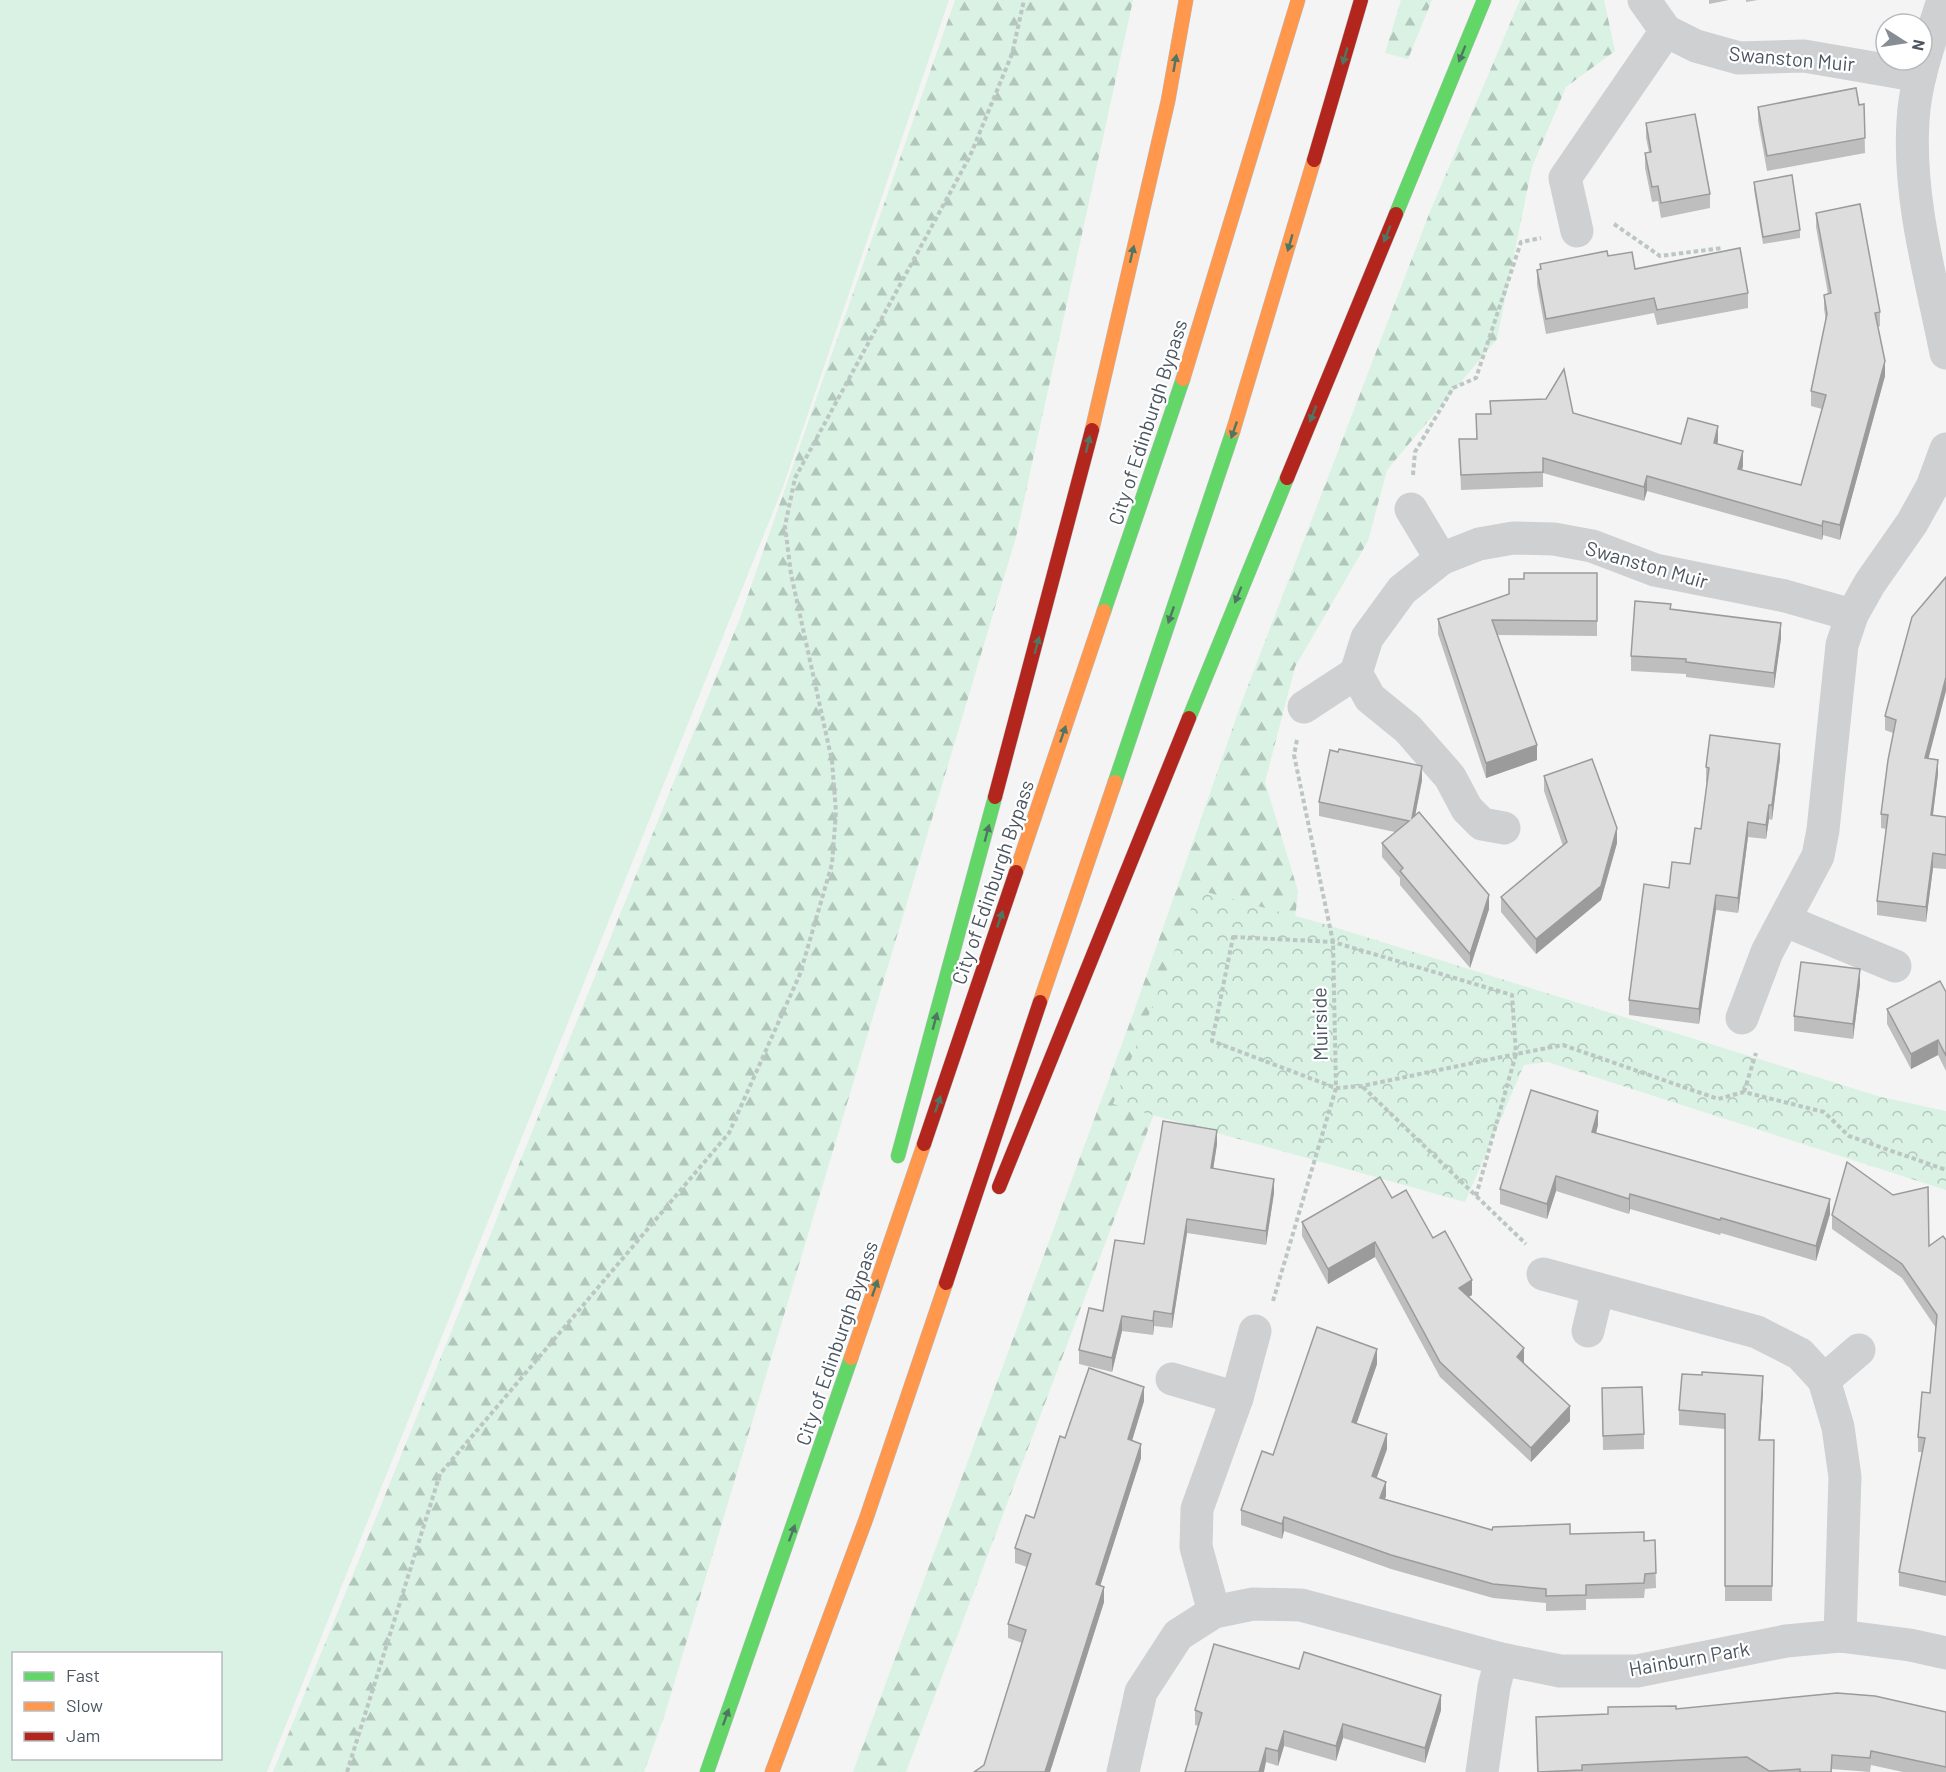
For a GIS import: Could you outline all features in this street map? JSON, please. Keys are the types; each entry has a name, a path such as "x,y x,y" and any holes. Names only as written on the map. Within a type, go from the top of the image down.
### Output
{"highway":[{"path":"895,1169 1075,501 1168,101 1186,0"},
{"name":"City of Edinburgh Bypass","path":"707,1772 802,1503 1196,341 1298,0"},
{"path":"866,1519 1244,398 1361,0"},
{"path":"995,1199 1249,568 1484,0"},
{"path":"802,1503 869,1261"},
{"path":"772,1772 866,1519 964,1276"}],"street":[{"name":"Swanston Muir","path":"1644,0 1666,31 1696,46 1739,58 1804,56 1920,76"},
{"path":"1943,0 1920,76 1913,119 1915,193 1946,353"},
{"path":"1577,231 1564,178 1666,31"},
{"path":"1742,1018 1767,952 1786,921 1818,856 1823,830 1842,645 1852,615 1870,583 1912,523 1932,487 1946,449"},
{"path":"1410,509 1441,559"},
{"name":"Swanston Muir","path":"1356,673 1367,638 1402,590 1441,559 1479,544 1513,538 1554,539 1592,546 1654,570 1785,596 1852,615"},
{"path":"1304,707 1356,673 1370,698 1408,729 1450,777 1467,809 1482,824 1503,828"},
{"path":"1786,921 1895,966"},
{"path":"1543,1274 1757,1332 1800,1354 1824,1380 1838,1427 1845,1477 1840,1636"},
{"path":"1588,1331 1598,1289"},
{"path":"1214,1612 1196,1547 1197,1509 1237,1398 1255,1331"},
{"path":"1824,1380 1859,1350"},
{"path":"1172,1379 1237,1398"},
{"name":"Hainburn Park","path":"1123,1772 1141,1692 1178,1635 1214,1612 1253,1604 1300,1605 1502,1659 1560,1671 1637,1671 1786,1641 1840,1636 1910,1645 1946,1653"},
{"path":"1482,1772 1494,1687 1502,1659"}],"path":[{"path":"347,1772 440,1474 729,1133 800,974 832,864 836,812 832,760 791,574 785,526 795,478 970,156 1012,54 1024,0"},
{"path":"1410,509 1415,452 1453,388 1476,378 1521,242 1614,224 1660,256 1722,248"},
{"name":"Muirside","path":"1255,1331 1272,1308 1336,1088 1333,942 1294,755 1304,707"},
{"path":"1476,1196 1516,1054 1512,995 1333,942 1233,937 1212,1041 1336,1088 1362,1086 1516,1054 1563,1045 1718,1099 1744,1092 1824,1112 1849,1136 1946,1170"},
{"path":"1362,1086 1532,1250 1543,1274"}],"green space":[{"path":"0,0 949,0 783,487 267,1772 0,1772"},
{"path":"955,0 1133,0 1016,537 665,1714 644,1772 273,1772 740,618"},
{"path":"1401,0 1432,0 1408,59 1385,53"},
{"path":"1520,0 1604,0 1615,51 1566,87 1532,167 1497,339 1387,470 1368,541 1295,667 1265,782 1298,891 1289,974 1189,1021 906,1772 853,1772 1133,1014 1241,704 1429,214"},
{"path":"1199,890 1321,923 1881,1097 1946,1111 1946,1190 1548,1062 1524,1065 1465,1202 1113,1104"}],"building":[{"path":"1856,88 1859,105 1864,104 1865,138 1767,156 1758,107"},
{"path":"1695,114 1710,194 1661,203 1658,186 1652,187 1645,153 1651,152 1646,123"},
{"path":"1792,175 1800,230 1763,237 1754,182"},
{"path":"1860,204 1880,312 1875,313 1885,361 1840,525 1823,521 1822,526 1647,476 1644,487 1543,458 1543,472 1461,475 1459,439 1477,439 1476,414 1491,414 1490,401 1546,399 1564,369 1573,413 1681,444 1688,418 1718,426 1714,443 1743,451 1738,469 1801,485 1826,395 1811,391 1827,314 1824,295 1831,293 1816,213"},
{"path":"1740,248 1748,293 1657,310 1654,298 1546,319 1537,270 1541,269 1540,264 1607,251 1608,256 1632,252 1635,269"},
{"path":"1524,573 1597,573 1597,621 1492,620 1537,745 1486,763 1438,619 1509,594 1509,579 1524,579"},
{"path":"1946,577 1946,677 1925,758 1938,760 1931,815 1946,817 1946,855 1933,853 1926,907 1877,901 1888,815 1881,814 1896,720 1885,716 1912,617"},
{"path":"1635,601 1671,604 1670,609 1781,623 1774,673 1686,662 1686,659 1631,656"},
{"path":"1710,735 1780,744 1772,805 1769,805 1766,825 1748,822 1738,898 1716,895 1699,1009 1629,1000 1644,884 1669,888 1672,862 1690,864 1695,828 1701,829 1709,768 1706,767"},
{"path":"1339,749 1422,766 1412,818 1419,812 1489,895 1470,954 1400,871 1403,868 1382,843 1409,821 1319,802 1330,750 1338,752"},
{"path":"1592,759 1617,828 1601,886 1536,939 1501,897 1567,842 1544,776"},
{"path":"1801,962 1860,969 1853,1024 1794,1016"},
{"path":"1940,981 1946,992 1946,1056 1938,1040 1911,1054 1887,1009"},
{"path":"1531,1090 1598,1111 1592,1132 1830,1199 1816,1246 1630,1194 1629,1199 1556,1176 1547,1204 1500,1189"},
{"path":"1163,1121 1217,1130 1211,1168 1274,1179 1266,1231 1187,1219 1172,1314 1154,1311 1153,1321 1122,1316 1112,1358 1079,1350 1089,1308 1103,1311 1115,1240 1144,1244"},
{"path":"1847,1162 1893,1195 1928,1187 1929,1246 1943,1236 1946,1240 1946,1582 1899,1572 1925,1438 1918,1437 1922,1392 1930,1393 1937,1315 1902,1264 1832,1215"},
{"path":"1380,1177 1392,1198 1406,1190 1433,1238 1445,1231 1472,1280 1459,1288 1524,1348 1517,1357 1570,1406 1531,1448 1440,1362 1375,1242 1328,1269 1302,1222"},
{"path":"1317,1327 1377,1349 1352,1422 1387,1434 1372,1476 1386,1482 1380,1498 1492,1530 1493,1527 1570,1524 1570,1534 1644,1532 1644,1541 1655,1540 1656,1573 1645,1574 1644,1583 1586,1585 1586,1595 1546,1596 1546,1589 1493,1584 1391,1555 1284,1517 1282,1524 1241,1510 1262,1451 1273,1455"},
{"path":"1089,1368 1144,1387 1128,1439 1141,1444 1096,1584 1104,1587 1045,1772 974,1772 984,1765 1026,1630 1008,1624 1031,1554 1015,1548 1026,1515 1034,1518 1060,1436 1065,1438"},
{"path":"1702,1372 1763,1376 1759,1440 1774,1440 1772,1586 1725,1586 1725,1414 1679,1410 1682,1374 1702,1375"},
{"path":"1642,1387 1644,1434 1603,1436 1602,1388"},
{"path":"1214,1644 1299,1669 1304,1652 1441,1695 1425,1748 1343,1724 1336,1746 1284,1731 1278,1751 1266,1748 1259,1772 1185,1772 1202,1713 1195,1710"},
{"path":"1837,1693 1875,1696 1946,1712 1946,1767 1871,1751 1870,1758 1832,1755 1831,1772 1800,1772 1800,1769 1769,1771 1747,1757 1582,1765 1582,1770 1538,1772 1536,1717 1608,1714 1608,1707 1676,1706 1676,1709"}],"traffic: fast":[{"path":"1396,214 1484,0"},
{"path":"1104,611 1183,379"},
{"path":"1115,782 1233,431"},
{"path":"1189,718 1287,478"},
{"path":"898,1156 995,797"},
{"path":"707,1772 851,1358"}],"traffic: slow":[{"path":"1092,430 1168,101 1186,0"},
{"path":"1183,379 1298,0"},
{"path":"1233,431 1314,160"},
{"path":"1016,872 1104,611"},
{"path":"1040,1002 1115,782"},
{"path":"851,1358 924,1144"},
{"path":"772,1772 866,1519 946,1283"}],"traffic: jam":[{"path":"1314,160 1361,0"},
{"path":"1287,478 1396,214"},
{"path":"995,797 1092,430"},
{"path":"999,1187 1189,718"},
{"path":"924,1144 1016,872"},
{"path":"946,1283 1040,1002"}]}
